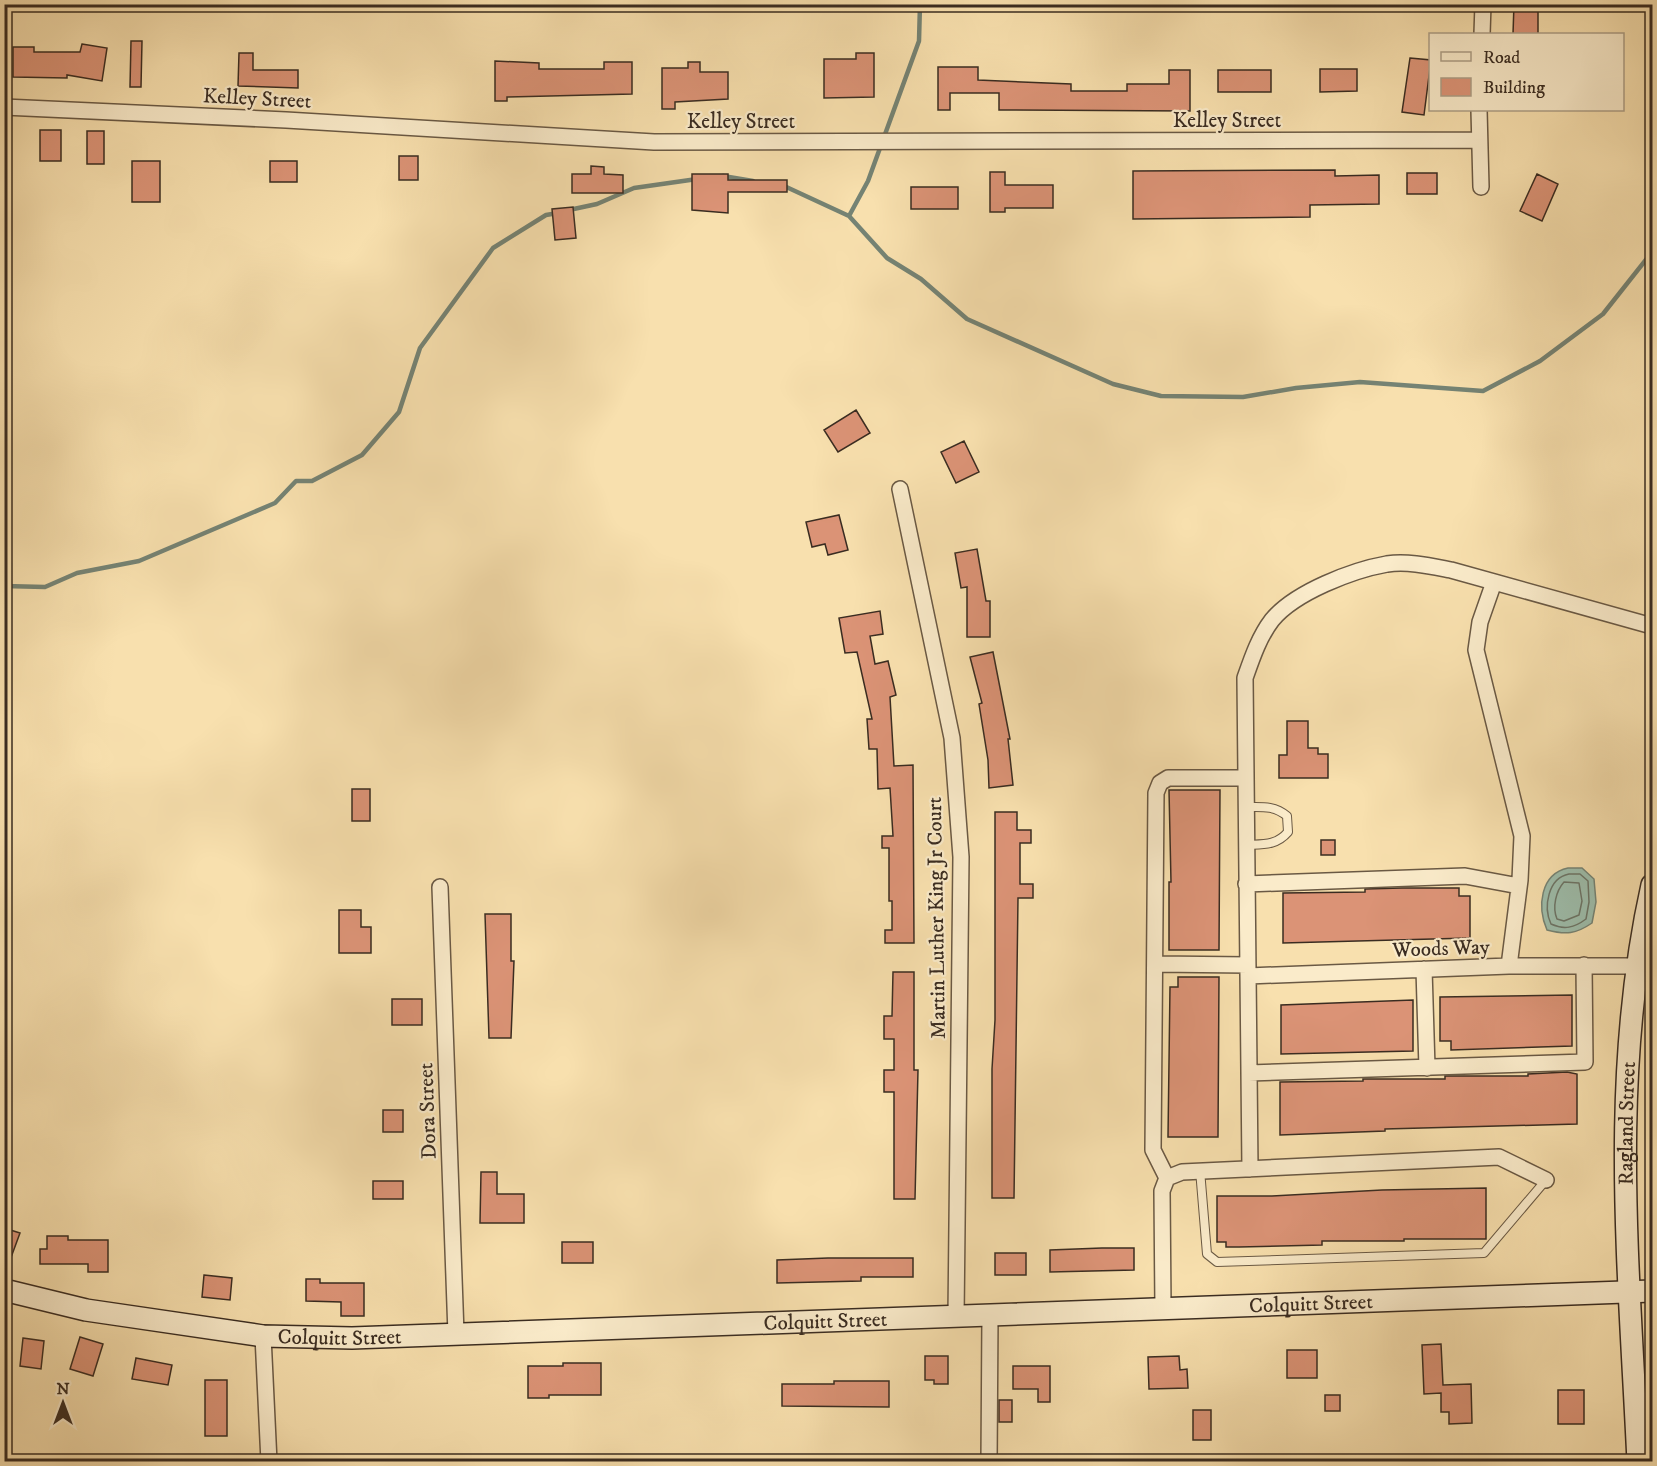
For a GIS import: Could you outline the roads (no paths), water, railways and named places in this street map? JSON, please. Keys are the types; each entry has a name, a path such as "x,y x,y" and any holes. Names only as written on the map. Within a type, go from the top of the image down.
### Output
{"street":[{"path":"1482,33 1483,4"},
{"name":"Kelley Street","path":"4,107 286,120 654,142 1478,140"},
{"path":"1479,111 1481,187"},
{"name":"Martin Luther King Jr Court","path":"900,489 952,738 961,857 956,1317"},
{"path":"1250,1169 1244,778 1245,678 1254,652 1273,619 1301,597 1344,576 1388,564 1419,564 1494,582 1653,626"},
{"path":"1494,582 1480,622 1476,650 1522,836 1519,886 1509,966"},
{"path":"1167,1178 1153,1150 1156,793 1160,783 1168,778 1244,778"},
{"path":"1246,884 1465,876 1519,886"},
{"name":"Ragland Street","path":"1638,1461 1624,1093 1636,966 1653,885"},
{"name":"Dora Street","path":"440,887 456,1334"},
{"name":"Woods Way","path":"1155,964 1248,970 1636,966"},
{"path":"1249,1073 1585,1062 1584,965"},
{"path":"1424,969 1427,1068"},
{"path":"1163,1309 1162,1191 1167,1178 1182,1172 1499,1157 1546,1180"},
{"name":"Colquitt Street","path":"4,1290 86,1310 263,1336 352,1338 1653,1291"},
{"path":"989,1461 990,1316"},
{"path":"263,1336 269,1461"}],"lane":[{"path":"1245,807 1269,806 1287,816 1288,832 1281,840 1271,844 1245,844"},
{"path":"1200,1170 1207,1254 1216,1262 1484,1253 1546,1180"}],"water":[{"path":"1568,868 1582,868 1594,879 1596,902 1592,923 1571,933 1560,933 1547,930 1542,911 1543,893 1552,877"}],"waterway":[{"path":"849,216 868,181 919,41 920,4"},
{"path":"723,176 753,181"},
{"path":"569,210 597,204 634,188 697,179"},
{"path":"782,185 849,216 887,258 921,279 967,319 1113,384 1161,396 1243,397 1296,388 1360,382 1483,391 1540,361 1603,314 1652,252"},
{"path":"4,586 45,587 77,573 139,561 275,503 296,481 312,481 362,455 399,412 420,348 493,248 546,215 558,213"}]}
